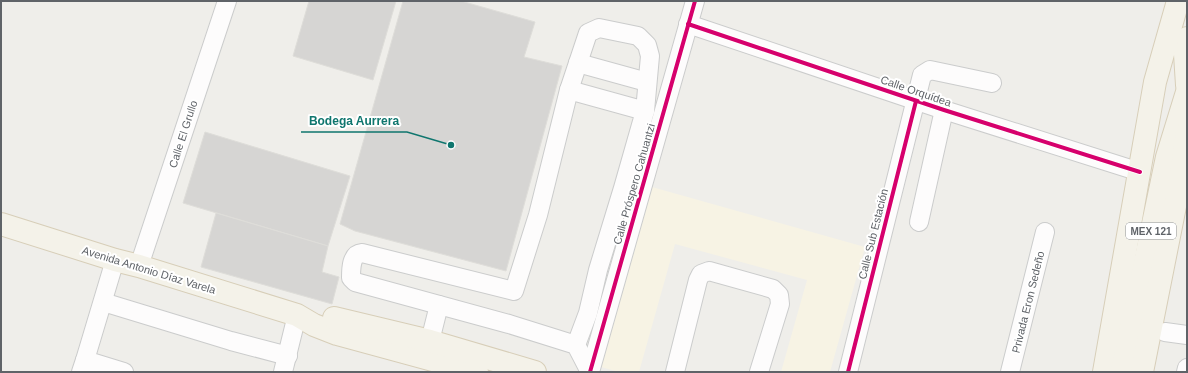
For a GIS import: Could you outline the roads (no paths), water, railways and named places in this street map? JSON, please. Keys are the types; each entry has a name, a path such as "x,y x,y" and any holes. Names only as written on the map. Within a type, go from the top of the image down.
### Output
{"main road":[{"name":"MEX 121","path":"1103,366 1140,172 1155,82 1178,1"},
{"path":"1187,38 1185,54 1187,85"},
{"name":"MEX 121","path":"1122,372 1167,157 1187,92"},
{"path":"1142,372 1181,176 1187,132"},
{"path":"1157,372 1187,216"},
{"name":"Avenida Antonio Díaz Varela","path":"1,224 297,315 314,325 337,334 477,372"},
{"name":"Avenida Antonio Díaz Varela","path":"297,315 318,314 430,341 535,372"}],"street":[{"name":"Calle El Grullo","path":"139,266 227,1"},
{"name":"Calle Próspero Cahuantzi","path":"590,372 695,1"},
{"name":"Calle Orquídea","path":"688,24 916,101 1140,172"},
{"path":"576,345 588,313 598,270 645,111 650,56 647,45 638,36 599,28 588,33 569,90 540,208 514,290 362,253 358,253 354,257 351,272 351,278 355,282 509,324 576,345 590,372"},
{"path":"578,63 647,82"},
{"name":"Calle Sub Estación","path":"848,372 922,75 930,70 992,83"},
{"path":"569,90 645,111"},
{"path":"919,222 944,110"},
{"name":"Privada Eron Sedeño","path":"1010,372 1045,232"},
{"path":"115,260 83,366 124,372"},
{"path":"676,372 698,280 701,274 709,271 773,289 779,295 780,304 759,372"},
{"path":"103,302 231,341 285,364 297,315"},
{"path":"430,341 439,305"},
{"path":"1165,332 1187,335"},
{"path":"1186,372 1187,368"}],"place":[{"name":"Bodega Aurrera","path":"451,145"}]}
